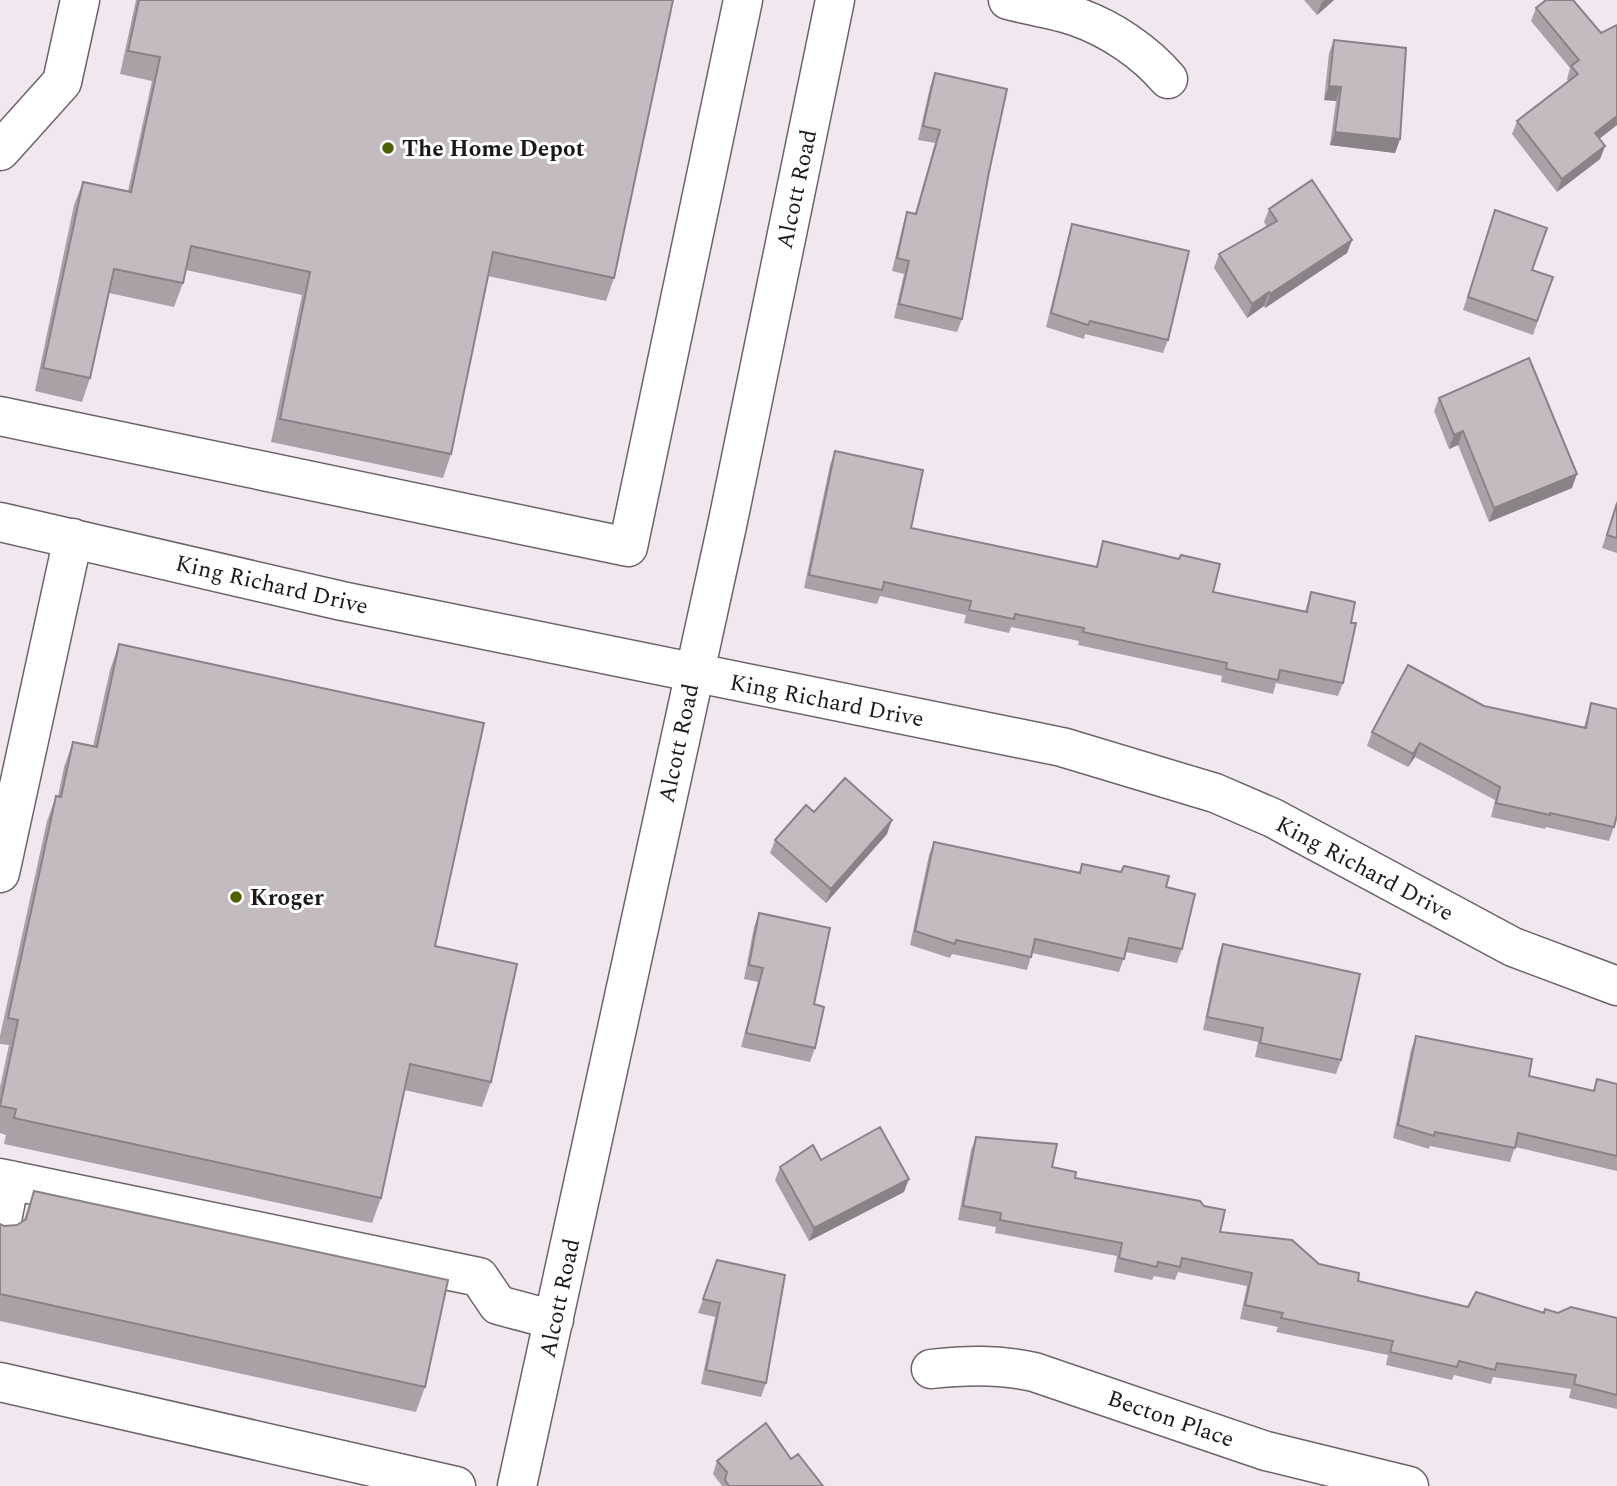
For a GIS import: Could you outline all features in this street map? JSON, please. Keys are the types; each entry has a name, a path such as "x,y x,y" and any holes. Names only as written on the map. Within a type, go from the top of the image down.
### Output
{"street":[{"path":"0,151 62,82 80,0"},
{"path":"0,416 628,547 743,0"},
{"name":"Alcott Road","path":"517,1486 730,507 835,0"},
{"path":"1008,0 1077,17 1119,37 1160,69 1168,79"},
{"name":"King Richard Drive","path":"0,522 342,601 1062,747 1214,793 1273,818 1513,947 1617,986"},
{"path":"0,873 73,538"},
{"path":"0,1230 5,1179 479,1277 498,1305 554,1320"},
{"name":"Becton Place","path":"931,1369 972,1364 1013,1367 1034,1372 1266,1451 1409,1486"},
{"path":"0,1382 456,1486"}],"building":[{"name":"The Home Depot","path":"139,0 673,0 614,278 493,252 451,454 280,419 310,272 191,246 183,283 114,269 90,378 43,368 83,182 131,192 160,57 128,51"},
{"path":"1546,0 1573,0 1601,33 1617,25 1617,116 1595,133 1605,146 1562,179 1517,121 1578,74 1571,66 1579,60 1536,8"},
{"path":"1334,40 1406,48 1400,139 1335,132 1341,87 1329,86"},
{"path":"935,73 1007,89 962,319 899,304 909,261 897,258 907,212 916,214 940,130 923,126"},
{"path":"1312,180 1352,240 1252,304 1219,254 1277,221 1269,209"},
{"path":"1495,210 1547,228 1532,270 1553,277 1537,321 1468,297"},
{"path":"1072,224 1189,251 1168,340 1090,321 1088,325 1051,313"},
{"path":"1529,358 1577,474 1494,508 1463,431 1454,435 1439,398"},
{"path":"835,451 923,470 911,528 1097,567 1103,541 1179,559 1181,555 1220,564 1213,592 1307,612 1311,592 1355,602 1351,623 1356,623 1343,683 1280,670 1278,680 1226,669 1227,663 1083,632 1084,628 1015,614 1014,619 969,610 971,601 884,582 882,590 809,575"},
{"path":"1617,503 1617,538 1607,535"},
{"name":"Kroger","path":"119,644 484,723 435,946 517,964 491,1082 410,1064 381,1198 14,1118 16,1109 0,1106 18,1020 8,1018 56,796 61,797 73,742 97,747"},
{"path":"1408,665 1484,706 1586,728 1591,703 1617,709 1617,815 1614,827 1496,803 1500,787 1420,743 1413,754 1372,732"},
{"path":"845,778 892,820 831,889 775,840 806,805 814,812"},
{"path":"934,842 1080,873 1082,864 1121,872 1124,866 1169,876 1166,887 1195,894 1182,949 1129,938 1124,959 1035,939 1031,957 956,940 955,944 915,931"},
{"path":"759,913 830,928 814,1004 824,1007 815,1048 746,1033 763,968 749,965"},
{"path":"1223,944 1360,974 1341,1060 1260,1043 1263,1028 1207,1017"},
{"path":"1416,1036 1532,1059 1529,1076 1594,1091 1597,1079 1617,1084 1617,1156 1518,1133 1515,1148 1435,1132 1434,1136 1398,1125"},
{"path":"880,1127 909,1179 814,1228 780,1167 813,1145 821,1160"},
{"path":"976,1137 1057,1144 1052,1167 1076,1172 1075,1178 1200,1201 1204,1206 1225,1210 1220,1232 1292,1240 1319,1264 1359,1273 1358,1281 1468,1307 1476,1292 1544,1313 1545,1309 1558,1313 1571,1307 1617,1318 1617,1395 1574,1384 1576,1375 1497,1363 1495,1370 1459,1361 1457,1367 1390,1352 1393,1341 1281,1318 1283,1313 1245,1305 1252,1273 1182,1258 1180,1267 1158,1262 1157,1267 1119,1258 1122,1243 1000,1220 1001,1213 963,1206"},
{"path":"34,1191 448,1280 425,1387 0,1294 0,1224 17,1225 26,1219"},
{"path":"717,1260 785,1275 766,1383 706,1370 720,1303 703,1299"},
{"path":"766,1423 791,1459 798,1454 823,1486 729,1486 725,1480 727,1472 717,1461"}],"place":[{"name":"The Home Depot","path":"388,148"},
{"name":"Kroger","path":"236,897"}]}
